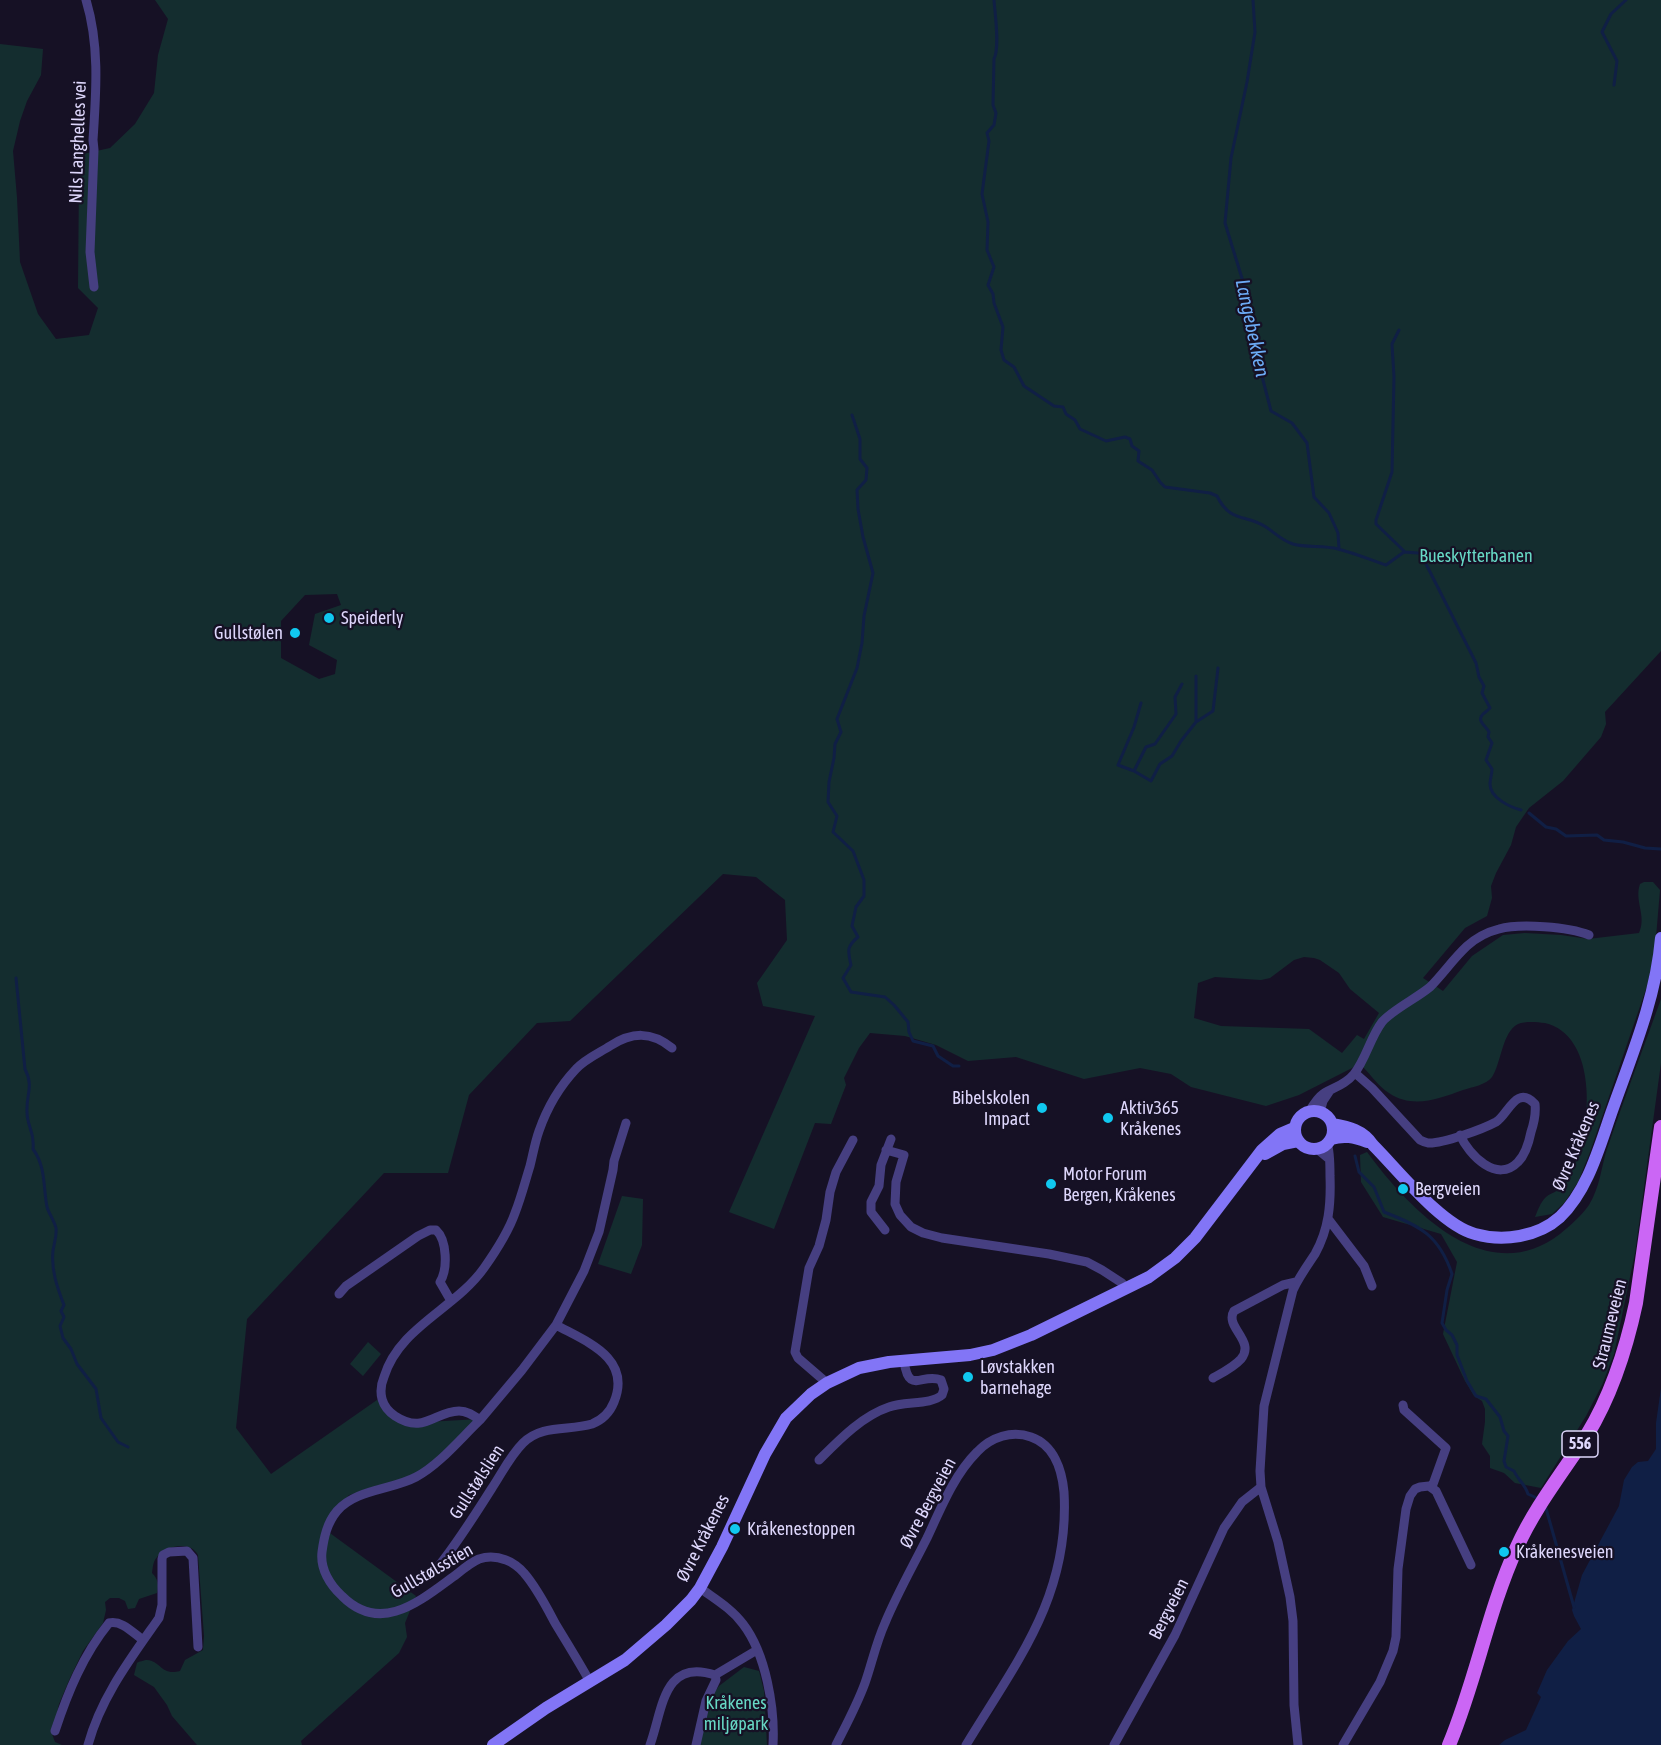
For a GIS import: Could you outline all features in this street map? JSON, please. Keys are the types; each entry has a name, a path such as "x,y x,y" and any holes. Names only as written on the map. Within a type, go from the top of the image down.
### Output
{"main road":[{"name":"Øvre Kråkenes","path":"1332,1124 1346,1126 1366,1136 1443,1216 1467,1232 1490,1237 1511,1237 1531,1233 1553,1222 1571,1205 1586,1180 1641,1029 1652,993 1661,938"},
{"path":"1325,1144 1333,1129 1329,1119 1315,1112 1299,1118 1294,1133 1298,1141 1306,1148 1325,1144 1351,1137 1373,1145"},
{"name":"Straumeveien","path":"1449,1745 1517,1546 1538,1508 1587,1434 1619,1368 1636,1303 1661,1127"},
{"name":"Øvre Kråkenes","path":"493,1745 546,1708 625,1660 691,1600 722,1547 765,1454 786,1418 811,1394 827,1383 859,1368 904,1360 970,1355 993,1350 1031,1335 1126,1288 1164,1267 1186,1248 1262,1150 1280,1134 1294,1128"},
{"name":"Øvre Kråkenes","path":"1254,1162 1271,1149 1298,1141"}],"street":[{"name":"Nils Langhelles vei","path":"86,0 94,43 97,78 90,252 94,287"},
{"path":"1315,1112 1317,1099 1346,1082 1355,1072 1382,1022 1428,988 1468,945 1484,934 1501,928 1530,927 1572,930 1589,935"},
{"path":"480,1420 471,1413 461,1410 416,1423 403,1421 389,1412 381,1398 381,1386 393,1355 402,1343 482,1271 501,1243 515,1215 539,1131 553,1101 577,1067 623,1037 641,1035 662,1040 672,1047"},
{"path":"1355,1072 1424,1142 1434,1143 1496,1122 1516,1100 1527,1098 1534,1101 1533,1125 1527,1148 1520,1160 1513,1166 1497,1169 1485,1164 1469,1150 1460,1135"},
{"name":"Gullstølslien","path":"480,1420 556,1325 584,1271 599,1232 614,1161 626,1123"},
{"path":"885,1230 871,1212 871,1202 879,1186 881,1165 891,1139"},
{"path":"827,1383 798,1358 795,1352 808,1274 826,1220 830,1192 836,1172 853,1140"},
{"path":"1298,1745 1294,1705 1294,1628 1278,1542 1261,1487 1261,1440 1264,1406 1290,1300 1296,1282 1318,1248 1329,1220 1330,1182 1325,1144"},
{"path":"886,1150 904,1155 896,1182 895,1197 900,1215 911,1227 942,1238 1087,1262 1122,1283 1126,1288"},
{"path":"1329,1220 1364,1266 1372,1286"},
{"path":"339,1294 346,1286 409,1242 430,1230 436,1230 443,1242 445,1256 444,1277 440,1282 451,1301"},
{"path":"1213,1378 1243,1357 1246,1347 1243,1337 1232,1322 1231,1316 1234,1311 1283,1285 1296,1282"},
{"name":"Gullstølslien","path":"438,1567 458,1542 503,1469 523,1443 547,1430 593,1423 605,1416 612,1407 617,1395 618,1384 617,1374 608,1356 556,1325"},
{"path":"819,1460 856,1426 879,1411 911,1402 933,1401 942,1395 944,1389 941,1380 938,1378 916,1381 910,1379 906,1373 904,1360"},
{"path":"1403,1405 1407,1413 1446,1448 1432,1487"},
{"name":"Gullstølsstien","path":"480,1420 418,1477 351,1500 339,1509 329,1522 324,1537 321,1557 325,1574 348,1602 365,1612 379,1614 399,1612 420,1601 479,1559 495,1557 508,1561 523,1571 535,1587 590,1682"},
{"name":"Øvre Bergveien","path":"836,1745 862,1690 892,1607 960,1473 977,1452 989,1442 1009,1435 1025,1435 1046,1446 1055,1458 1061,1473 1064,1521 1059,1566 1038,1624 966,1745"},
{"path":"1343,1745 1380,1682 1393,1651 1396,1637 1398,1569 1403,1528 1408,1501 1412,1492 1417,1488 1426,1485 1432,1487 1471,1565"},
{"name":"Bergveien","path":"1114,1745 1180,1625 1224,1528 1247,1496 1261,1487"},
{"path":"88,1745 102,1705 161,1612 163,1597 161,1567 163,1555 169,1552 187,1551 193,1558 198,1647"},
{"path":"700,1588 732,1611 747,1629 757,1650 771,1698 773,1745"},
{"path":"55,1731 66,1699 86,1655 109,1623 116,1621 143,1640"},
{"path":"650,1745 665,1696 671,1684 681,1675 690,1671 702,1671 715,1675 757,1650"},
{"path":"696,1745 706,1701 716,1680 715,1675"}],"green space":[{"name":"Bueskytterbanen","path":"155,0 1661,0 1661,651 1605,712 1606,724 1601,737 1563,781 1529,808 1516,827 1511,845 1491,886 1492,898 1487,916 1465,928 1423,978 1443,991 1472,956 1503,935 1525,933 1588,939 1639,933 1642,921 1638,896 1640,884 1653,882 1660,890 1655,949 1647,986 1590,1152 1578,1182 1564,1203 1552,1214 1535,1217 1544,1199 1558,1190 1565,1182 1576,1160 1586,1120 1586,1079 1573,1043 1561,1031 1545,1023 1524,1022 1518,1024 1508,1034 1495,1071 1489,1080 1444,1097 1426,1101 1407,1101 1398,1098 1382,1088 1363,1067 1354,1067 1299,1095 1266,1106 1191,1087 1171,1074 1140,1068 1084,1079 1016,1057 968,1061 936,1045 905,1036 870,1033 859,1048 844,1078 846,1085 831,1124 815,1123 774,1229 729,1212 815,1016 763,1006 757,983 787,940 785,900 756,877 723,874 570,1021 537,1023 469,1095 448,1173 384,1173 247,1319 236,1428 271,1474 377,1400 410,1423 479,1419 413,1479 349,1495 323,1528 416,1596 405,1623 407,1637 399,1653 301,1741 302,1745 197,1745 172,1716 154,1687 134,1675 137,1663 147,1660 169,1672 180,1671 185,1660 203,1650 198,1555 185,1546 173,1547 157,1557 154,1563 152,1573 157,1582 157,1593 139,1599 135,1608 128,1609 125,1601 119,1598 110,1598 105,1602 103,1623 83,1651 59,1704 52,1734 55,1742 62,1745 0,1745 0,44 43,49 41,75 27,101 13,151 20,262 38,314 56,339 89,335 98,308 78,288 79,179 83,154 110,148 135,124 154,93 158,55 168,19","holes":["337,594 341,605 315,614 309,645 337,660 335,674 319,679 281,658 281,621 305,595","1304,957 1320,960 1339,973 1350,989 1379,1013 1364,1039 1357,1035 1342,1053 1309,1029 1221,1026 1194,1018 1198,983 1215,977 1261,980 1270,978 1294,960"]},
{"path":"1661,999 1661,1063 1635,1253 1614,1354 1602,1385 1586,1416 1541,1488 1515,1483 1504,1473 1490,1468 1490,1456 1482,1444 1485,1409 1482,1401 1474,1396 1465,1381 1443,1334 1457,1262 1441,1234 1383,1217 1361,1182 1360,1155 1367,1152 1404,1197 1452,1236 1477,1248 1505,1253 1532,1249 1564,1231 1583,1213 1593,1198 1607,1149"},
{"path":"622,1196 643,1199 642,1245 631,1274 598,1264"},
{"path":"368,1342 381,1354 363,1376 350,1364"},
{"name":"Kråkenes miljøpark","path":"744,1667 759,1671 764,1691 767,1745 700,1745 708,1701 719,1686"}],"water":[{"path":"1661,1388 1661,1745 1499,1745 1526,1730 1541,1697 1537,1693 1547,1670 1568,1641 1581,1629 1572,1610 1582,1575 1619,1506 1624,1480 1632,1467 1638,1462 1648,1461 1656,1449 1656,1423"}],"waterway":[{"path":"994,0 997,39 993,105 996,113 994,125 987,133 989,141 982,194 988,222 987,250 994,267 988,285 1003,327 1001,350 1004,360 1014,367 1024,386 1054,406 1063,407 1066,414 1075,420 1080,429 1106,441 1125,437 1130,439 1132,446 1139,451 1138,461 1152,470 1165,487 1217,496 1222,505 1233,514 1259,523 1293,544 1338,549 1386,565 1404,552 1418,553"},
{"name":"Langebekken","path":"1253,0 1255,32 1231,158 1225,223 1245,288 1256,353 1271,411 1292,423 1307,443 1314,497 1329,513 1338,533 1339,549"},
{"path":"1614,85 1617,61 1602,32 1611,14 1626,0"},
{"path":"1399,330 1392,344 1394,377 1392,472 1376,524 1404,551"},
{"path":"852,415 860,439 860,459 867,468 866,480 857,490 858,509 873,573 857,668 837,719 841,732 835,744 829,782 828,802 837,816 833,832 853,851 864,880 864,896 856,907 852,926 858,937 851,944 849,953 851,965 843,978 851,992 885,997 908,1022 913,1041 933,1046 938,1056 953,1066 959,1066"},
{"name":"Langebekken","path":"1423,558 1476,663 1484,686 1482,693 1490,708 1481,719 1489,732 1488,737 1492,743 1486,760 1492,769 1491,789 1501,801 1521,810"},
{"path":"1141,703 1118,765 1151,781 1160,764 1172,756 1196,722 1213,711 1218,668"},
{"path":"1196,676 1196,722"},
{"path":"1134,771 1146,747 1155,744 1176,714 1175,697 1182,684"},
{"name":"Langebekken","path":"1529,813 1546,827 1556,829 1566,836 1597,835 1604,840 1661,849"},
{"path":"16,978 25,1069 29,1081 27,1117 33,1138 33,1149 42,1170 47,1207 56,1228 53,1265 64,1305 61,1311 64,1317 60,1326 63,1338 71,1349 77,1364 96,1389 101,1418 118,1442 128,1447"},
{"path":"1355,1156 1359,1172 1374,1187 1384,1212 1418,1227 1434,1241 1447,1261 1452,1274 1442,1323 1457,1345 1457,1355 1467,1381 1476,1396 1486,1399 1500,1417 1508,1436 1504,1461 1506,1467 1514,1471 1528,1494 1539,1499"},
{"path":"1545,1505 1574,1607"}],"place":[{"name":"Speiderly","path":"329,618"},
{"name":"Gullstølen","path":"295,633"},
{"name":"Bibelskolen Impact","path":"1042,1108"},
{"name":"Aktiv365 Kråkenes","path":"1108,1118"},
{"name":"Motor Forum Bergen, Kråkenes","path":"1051,1184"},
{"name":"Bergveien","path":"1403,1189"},
{"name":"Løvstakken barnehage","path":"968,1377"},
{"name":"Kråkenestoppen","path":"735,1529"},
{"name":"Kråkenesveien","path":"1504,1552"}]}
